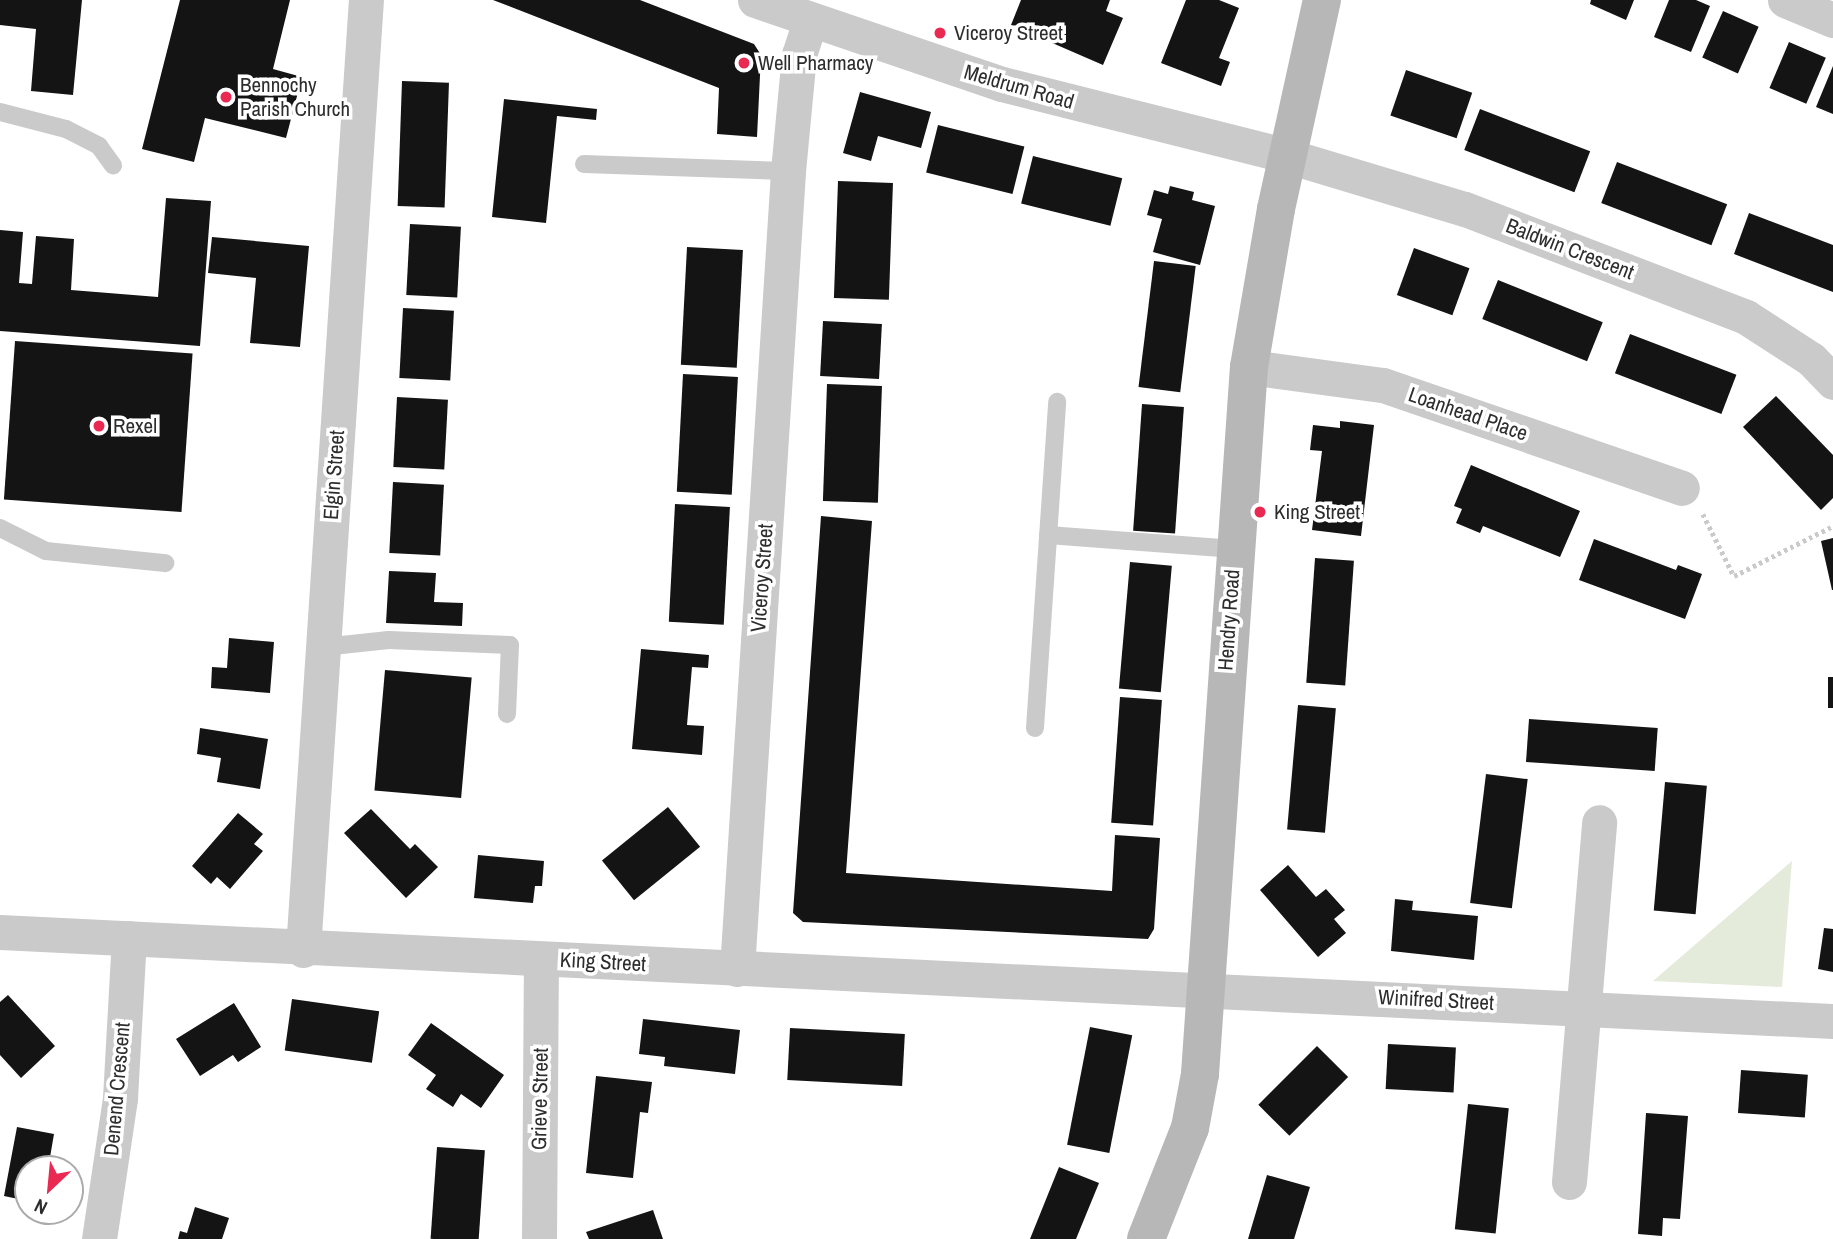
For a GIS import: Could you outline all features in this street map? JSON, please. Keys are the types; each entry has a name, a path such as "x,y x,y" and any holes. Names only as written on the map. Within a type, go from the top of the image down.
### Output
{"street":[{"name":"Elgin Street","path":"303,950 366,0"},
{"name":"Meldrum Road","path":"755,0 810,22 1002,84 1288,156"},
{"name":"Hendry Road","path":"1146,1239 1190,1128 1206,992 1234,549 1249,367 1288,156 1322,0"},
{"path":"1785,0 1833,20"},
{"name":"Viceroy Street","path":"737,968 788,171 799,55 810,22"},
{"name":"Baldwin Crescent","path":"1288,156 1465,209 1746,317 1811,359 1833,382"},
{"name":"Loanhead Place","path":"1249,367 1383,385 1682,488"},
{"path":"1569,1182 1581,1007 1599,822"},
{"name":"King Street","path":"0,932 303,950 737,968 1206,992"},
{"name":"Denend Crescent","path":"99,1239 120,1098 128,938"},
{"name":"Grieve Street","path":"539,1239 541,959"},
{"name":"Winifred Street","path":"1206,992 1291,993 1833,1021"}],"lane":[{"path":"0,112 66,129 99,146 113,165"},
{"path":"584,164 788,171"},
{"path":"1035,727 1057,401"},
{"path":"0,528 46,551 164,563"},
{"path":"1048,535 1234,549"},
{"path":"323,647 389,640 510,645 507,714"}],"path":[{"path":"1682,488 1703,514 1734,576 1833,526"}],"green space":[{"path":"1792,861 1782,987 1653,981"}],"building":[{"path":"0,0 82,0 73,95 31,91 36,29 0,25"},
{"name":"Bennochy Parish Church","path":"180,0 290,0 273,69 302,77 286,138 205,118 194,162 142,149"},
{"path":"493,0 640,0 754,44 761,55 757,137 717,134 719,88"},
{"path":"1021,0 1110,0 1106,11 1123,18 1103,65 1011,25"},
{"path":"1186,0 1219,0 1239,8 1219,58 1230,62 1221,86 1161,63"},
{"path":"1591,0 1634,0 1626,20 1590,4"},
{"path":"1669,0 1696,0 1710,6 1691,52 1654,37"},
{"path":"1723,11 1759,27 1738,73 1702,58"},
{"path":"1789,42 1826,58 1806,104 1769,88"},
{"path":"1833,66 1833,114 1816,107"},
{"path":"1406,70 1472,93 1457,138 1390,115"},
{"path":"402,81 449,83 445,208 398,206"},
{"path":"860,92 931,112 921,148 878,136 871,161 843,153"},
{"path":"504,99 597,109 596,120 557,116 546,223 492,217"},
{"path":"1480,109 1590,151 1574,192 1464,150"},
{"path":"938,125 1024,147 1013,194 926,173"},
{"path":"1033,156 1122,178 1110,226 1021,204"},
{"path":"1617,162 1727,204 1711,245 1601,203"},
{"path":"838,181 893,183 889,300 834,298"},
{"path":"1170,186 1194,192 1192,200 1215,206 1200,265 1153,252 1162,219 1147,215 1154,190 1168,194"},
{"path":"166,198 211,201 200,346 0,331 0,230 23,232 19,283 32,284 36,236 74,239 71,290 158,297"},
{"path":"1749,213 1833,245 1833,292 1734,254"},
{"path":"410,224 461,227 457,298 406,295"},
{"path":"212,237 309,246 300,347 250,343 256,278 208,273"},
{"path":"687,247 743,250 737,368 681,365"},
{"path":"1414,248 1469,268 1452,315 1397,295"},
{"path":"1154,261 1196,266 1180,392 1139,387"},
{"path":"1498,280 1603,322 1587,361 1482,319"},
{"path":"403,308 454,311 450,381 399,378"},
{"path":"823,321 882,324 879,379 820,376"},
{"path":"1630,334 1736,375 1721,414 1615,373"},
{"path":"15,341 193,353 181,512 4,500"},
{"path":"683,374 738,377 732,495 677,492"},
{"path":"827,384 882,386 878,503 823,501"},
{"path":"1776,396 1833,455 1833,498 1821,510 1743,427"},
{"path":"397,397 448,400 444,470 393,467"},
{"path":"1142,404 1184,407 1175,534 1133,531"},
{"path":"1340,421 1374,425 1361,536 1312,530 1322,451 1310,450 1313,425 1340,428"},
{"path":"1471,465 1580,511 1560,557 1483,526 1480,533 1456,523 1462,509 1454,506"},
{"path":"393,482 444,485 440,556 389,553"},
{"path":"675,504 730,507 724,625 669,622"},
{"path":"821,516 872,521 846,873 1112,891 1115,835 1160,838 1154,929 1148,939 803,922 793,913"},
{"path":"1833,538 1833,590 1832,590 1821,541"},
{"path":"1594,539 1676,570 1678,565 1702,574 1685,619 1579,580"},
{"path":"1315,558 1354,561 1345,685 1306,683"},
{"path":"1130,562 1172,566 1161,692 1119,689"},
{"path":"389,571 436,573 434,602 463,603 462,626 386,623"},
{"path":"229,638 274,642 270,693 211,688 212,667 227,668"},
{"path":"641,649 709,655 708,668 692,667 687,725 704,726 702,755 632,749"},
{"path":"385,670 472,678 461,798 374,791"},
{"path":"1828,677 1833,677 1833,708 1828,708"},
{"path":"1120,697 1162,700 1153,826 1111,823"},
{"path":"1298,705 1336,708 1325,833 1287,830"},
{"path":"1529,719 1658,728 1655,771 1526,762"},
{"path":"200,728 268,739 260,789 217,782 221,758 197,754"},
{"path":"1486,774 1528,779 1512,908 1470,903"},
{"path":"1665,782 1707,786 1696,914 1654,911"},
{"path":"668,807 700,847 634,900 602,860"},
{"path":"371,809 410,849 415,844 438,867 406,898 344,833"},
{"path":"238,813 263,834 254,844 263,851 230,889 217,877 211,884 192,866"},
{"path":"478,855 544,861 542,886 535,886 533,903 474,898"},
{"path":"1288,865 1316,897 1326,889 1345,910 1334,919 1346,933 1318,957 1260,890"},
{"path":"1395,899 1413,901 1412,910 1478,916 1474,960 1391,951"},
{"path":"1824,928 1833,929 1833,972 1818,969"},
{"path":"8,995 55,1046 21,1078 0,1055 0,1002"},
{"path":"292,999 379,1011 372,1063 285,1050"},
{"path":"234,1003 261,1047 238,1062 233,1055 200,1076 176,1039"},
{"path":"643,1019 740,1030 735,1074 664,1066 665,1057 639,1054"},
{"path":"431,1023 504,1075 481,1108 461,1094 453,1107 426,1089 436,1075 408,1055"},
{"path":"1090,1027 1132,1035 1109,1153 1067,1145"},
{"path":"790,1028 905,1034 902,1086 787,1080"},
{"path":"1388,1044 1456,1048 1454,1092 1386,1089"},
{"path":"1317,1046 1348,1077 1289,1136 1258,1105"},
{"path":"1741,1070 1808,1075 1805,1118 1738,1113"},
{"path":"596,1076 652,1082 648,1113 640,1112 633,1178 586,1173"},
{"path":"1468,1104 1509,1108 1496,1234 1455,1229"},
{"path":"1646,1113 1688,1116 1680,1219 1663,1218 1662,1236 1638,1234"},
{"path":"17,1127 54,1134 50,1155 14,1155 14,1198 4,1196"},
{"path":"437,1147 485,1150 479,1239 431,1239"},
{"path":"1059,1167 1099,1183 1076,1239 1030,1239"},
{"path":"1267,1175 1310,1187 1294,1239 1248,1239"},
{"path":"195,1207 229,1218 222,1239 178,1239 180,1231 187,1233"},
{"path":"653,1210 663,1239 589,1239 586,1232"}],"place":[{"name":"Viceroy Street","path":"940,33"},
{"name":"Well Pharmacy","path":"744,63"},
{"name":"Bennochy Parish Church","path":"226,97"},
{"name":"Rexel","path":"99,426"},
{"name":"King Street","path":"1260,512"}]}
